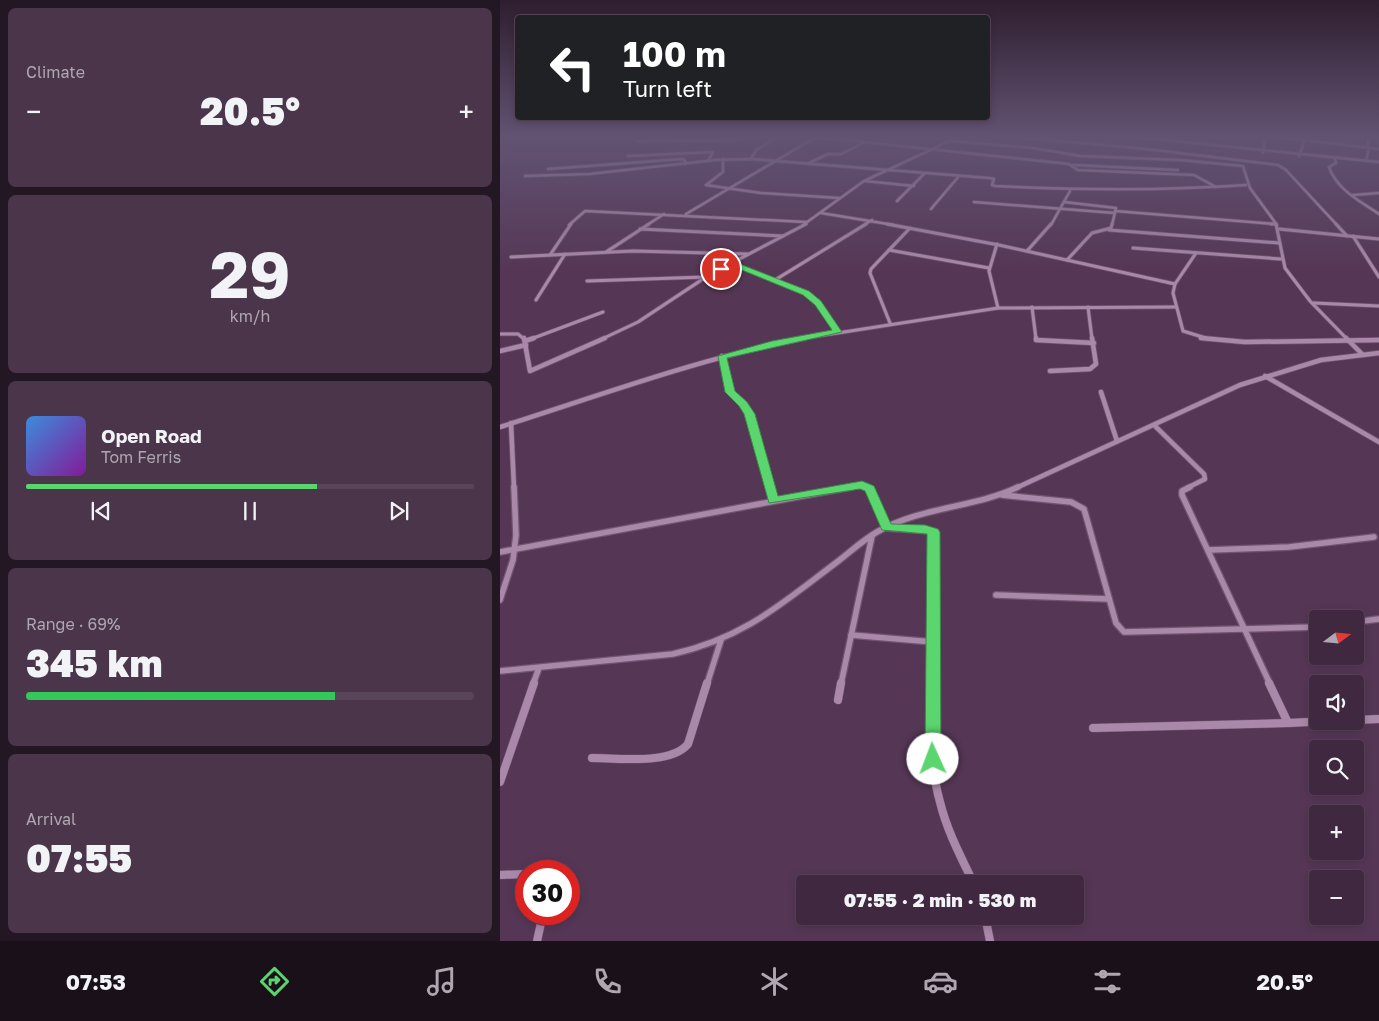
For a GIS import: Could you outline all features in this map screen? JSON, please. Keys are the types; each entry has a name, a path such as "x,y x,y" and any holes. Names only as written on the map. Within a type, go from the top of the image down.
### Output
{"street":[{"path":"709,181 705,184 727,189 840,198"},
{"path":"686,214 740,181"},
{"path":"500,334 521,335 525,343 530,371 638,322 707,277 807,222 864,181 914,186"},
{"path":"897,201 918,181"},
{"path":"931,209 955,181"},
{"path":"993,181 992,185 995,186 1070,191 1179,190 1246,184"},
{"path":"1206,181 1217,187"},
{"path":"1245,181 1279,229 1281,259 1286,269 1313,303 1362,354"},
{"path":"1296,181 1347,236"},
{"path":"1339,181 1352,195 1379,214"},
{"path":"1027,250 1047,231 1070,191"},
{"path":"1352,195 1379,193"},
{"path":"974,202 1276,224"},
{"path":"1064,202 1116,207 1109,230"},
{"path":"550,255 567,227 583,211 686,214 807,222"},
{"path":"820,213 872,220 997,244 1175,284"},
{"path":"605,252 664,214"},
{"path":"775,280 872,220"},
{"path":"890,324 870,273 874,266 910,228"},
{"path":"640,229 783,236"},
{"path":"1279,229 1379,239"},
{"path":"1068,260 1092,234 1109,230 1280,243"},
{"path":"1353,236 1379,277"},
{"path":"997,244 989,268 989,277 998,308"},
{"path":"1133,248 1281,259"},
{"path":"889,250 989,268"},
{"path":"511,257 605,252 748,254"},
{"path":"1196,253 1175,284 1173,293 1184,331 1198,338 1252,341 1379,340"},
{"path":"536,300 566,254"},
{"path":"732,263 813,298 838,332"},
{"path":"1373,267 1379,267"},
{"path":"587,281 707,277"},
{"path":"1313,303 1379,306"},
{"path":"500,427 722,356 772,344 838,332 998,308 1032,306 1176,307"},
{"path":"1032,306 1036,340 1094,343"},
{"path":"1050,371 1084,370 1094,367 1097,361 1088,307"},
{"path":"500,350 525,343 603,312"},
{"path":"500,672 673,654 700,648 721,640 760,620 872,536 910,518 1001,494 1240,385 1265,376 1321,360 1379,353"},
{"path":"722,356 730,392 744,404 749,414 774,500"},
{"path":"1265,376 1379,442"},
{"path":"1102,392 1117,441"},
{"path":"500,600 515,550 511,423"},
{"path":"1154,425 1202,469 1205,478 1202,482 1182,491 1182,495 1288,723"},
{"path":"500,552 854,485 870,488 887,528"},
{"path":"1001,494 1071,502 1080,505 1084,509 1119,628 1130,633 1309,627"},
{"path":"887,528 930,529 935,535 932,746 934,773 943,812 970,875"},
{"path":"838,700 872,536"},
{"path":"1208,550 1298,547 1374,537"},
{"path":"996,595 1109,599"},
{"path":"1364,621 1379,619"},
{"path":"852,635 933,642"},
{"path":"592,758 665,757 677,755 684,749 688,744 721,640"},
{"path":"500,782 539,668"},
{"path":"1364,720 1379,719"},
{"path":"1093,728 1309,722"},
{"path":"500,875 515,874"},
{"path":"537,941 541,925"},
{"path":"987,925 990,941"}],"route":[{"path":"721,269 732,263 806,293 818,303 838,332 772,344 722,356 730,392 737,400 744,404 749,414 774,500 862,485 870,488 887,528 930,529 935,535 933,759"}]}
